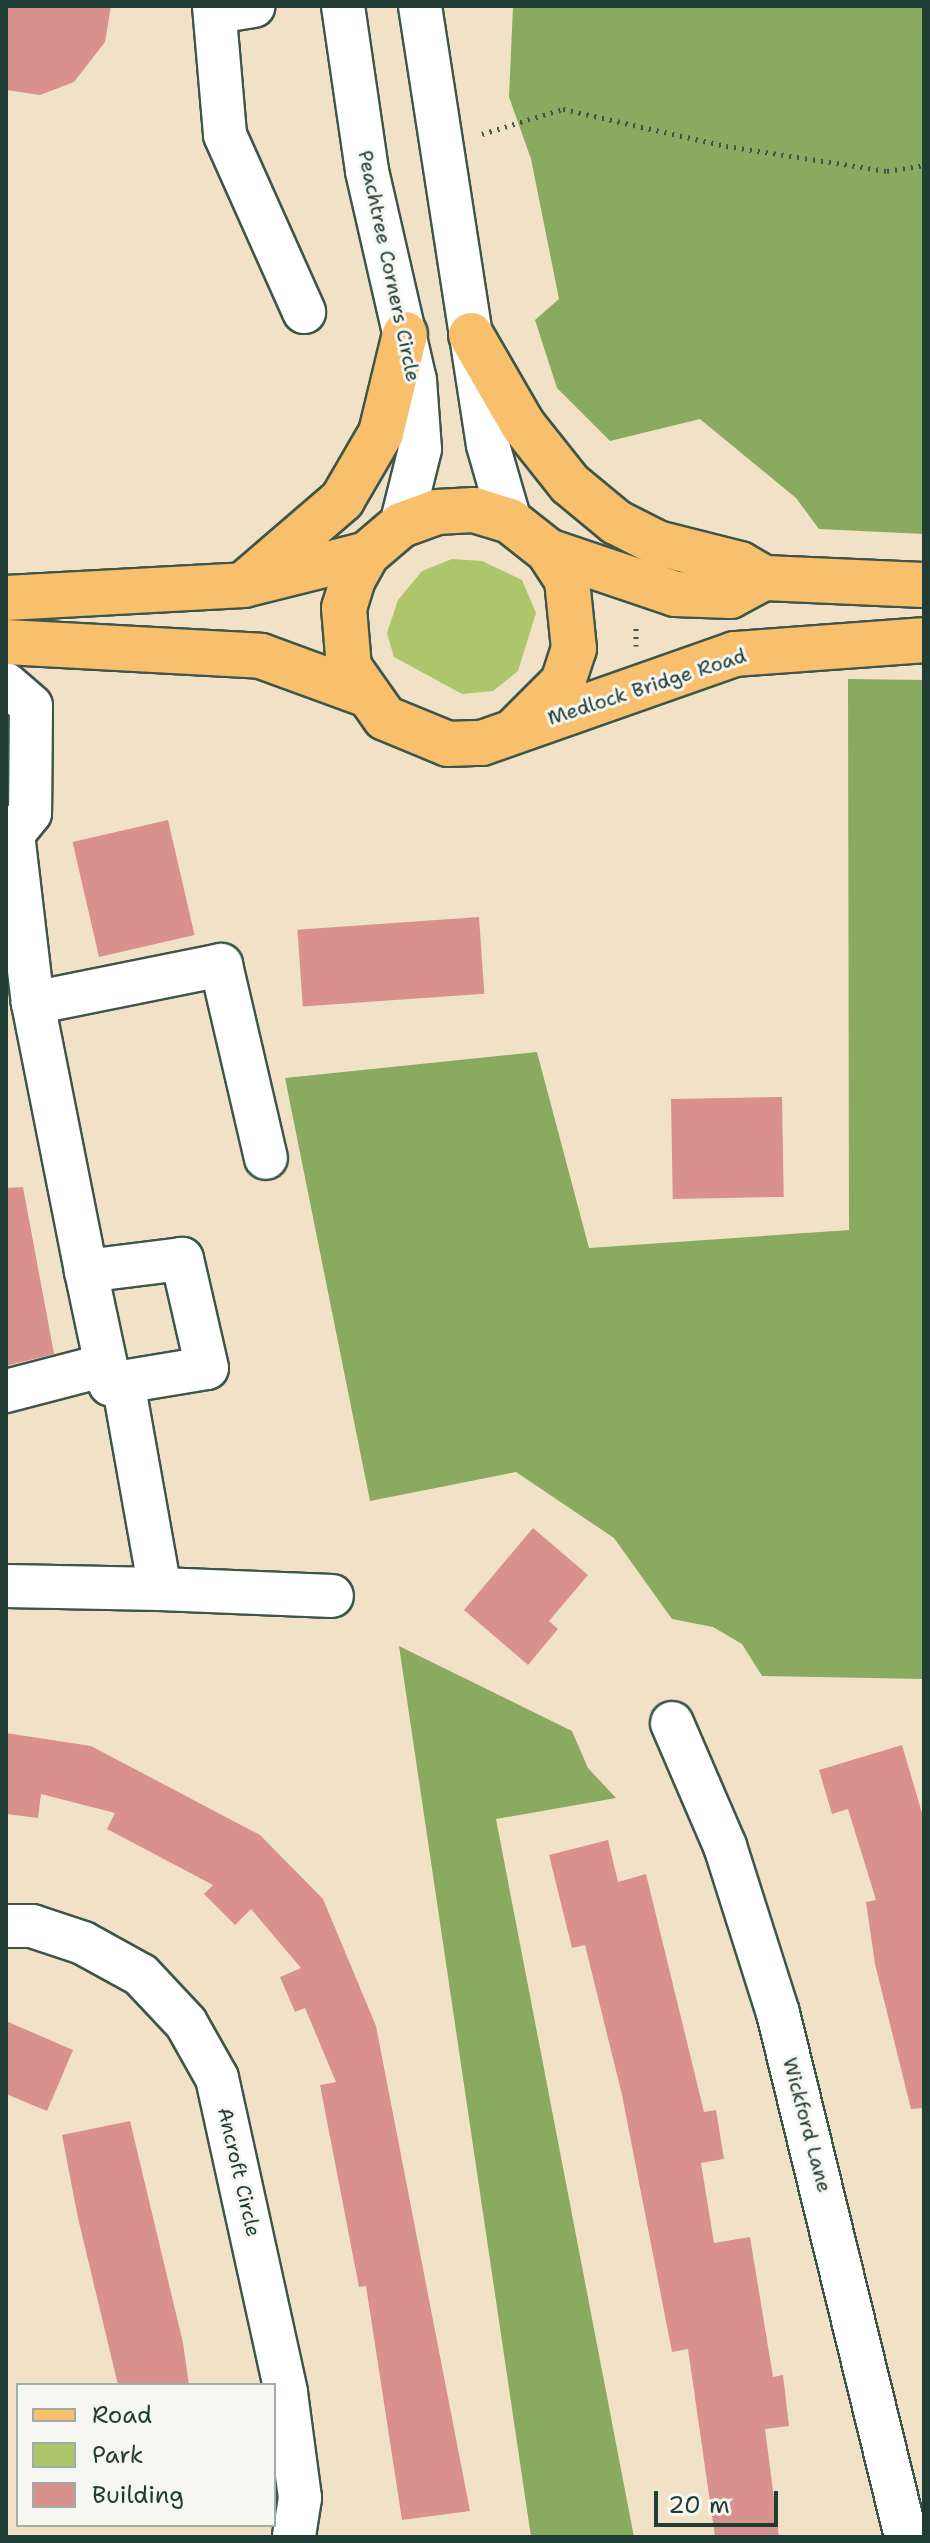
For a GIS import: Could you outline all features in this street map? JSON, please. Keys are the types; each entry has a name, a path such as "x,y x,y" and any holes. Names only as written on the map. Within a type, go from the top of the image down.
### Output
{"main road":[{"path":"244,585 342,500 381,433 405,334"},
{"path":"471,335 523,425 570,484 616,522 657,543 740,564 764,578"},
{"name":"Medlock Bridge Road","path":"6,598 244,585 367,554 401,525 437,512 474,510 510,521 548,551 675,594 730,596 764,578 924,585"},
{"name":"Medlock Bridge Road","path":"514,731 563,682 574,649 576,614 548,551"},
{"name":"Medlock Bridge Road","path":"362,693 343,637 344,608 367,554"},
{"name":"Medlock Bridge Road","path":"6,642 261,656 362,693 415,736 482,743 735,654 924,640"}],"street":[{"name":"Peachtree Corners Circle","path":"343,6 367,171 405,334 420,449 401,525"},
{"path":"420,6 488,445 510,521"},
{"path":"228,8 225,135 304,312"},
{"path":"6,684 31,706 30,813 10,830 16,954 33,1003 86,1271 115,1374 160,1589"},
{"path":"33,1003 221,965 266,1158"},
{"path":"6,1391 115,1374 207,1368 182,1259 86,1271"},
{"path":"6,1586 332,1596"},
{"name":"Wickford Lane","path":"672,1723 725,1846 778,2013 906,2537"},
{"name":"Ancroft Circle","path":"6,1926 32,1926 83,1943 141,1975 186,2023 217,2078 286,2393 300,2498 294,2537"}],"path":[{"path":"474,136 563,109 872,169 924,165"},
{"path":"636,618 636,664"}],"green space":[{"path":"513,6 924,6 924,534 819,529 796,498 700,419 610,441 557,388 535,320 559,299 531,159 509,97"},
{"path":"452,559 482,561 522,580 536,613 518,671 493,691 462,694 394,657 387,633 398,600 422,571"},
{"path":"848,679 924,680 924,1679 762,1676 742,1644 713,1627 672,1619 614,1538 516,1472 370,1501 285,1078 537,1052 589,1248 849,1230"},
{"path":"399,1646 572,1731 588,1768 616,1798 496,1819 634,2537 531,2537"}],"building":[{"path":"6,6 111,6 105,42 74,82 40,95 6,90"},
{"path":"168,820 195,935 99,957 73,842"},
{"path":"479,917 484,994 303,1007 297,930"},
{"path":"782,1097 784,1197 673,1199 671,1099"},
{"path":"23,1187 54,1354 6,1366 6,1188"},
{"path":"533,1528 588,1575 549,1621 558,1629 528,1665 464,1610"},
{"path":"6,1733 91,1746 260,1835 323,1899 376,2026 470,2511 402,2520 366,2286 359,2287 320,2085 336,2082 305,2008 295,2012 280,1977 301,1968 251,1909 235,1925 204,1894 213,1885 107,1829 115,1813 41,1794 38,1818 6,1814"},
{"path":"902,1745 924,1820 924,2108 911,2109 875,1964 866,1902 876,1900 848,1809 832,1814 819,1770"},
{"path":"608,1840 618,1882 646,1874 704,2112 716,2110 724,2159 701,2163 714,2243 750,2237 773,2377 783,2375 789,2426 765,2429 779,2537 715,2537 688,2349 672,2352 622,2095 585,1945 572,1948 549,1855"},
{"path":"6,2021 73,2050 47,2111 6,2094"},
{"path":"130,2121 183,2343 189,2383 118,2383 78,2218 62,2135"}]}
